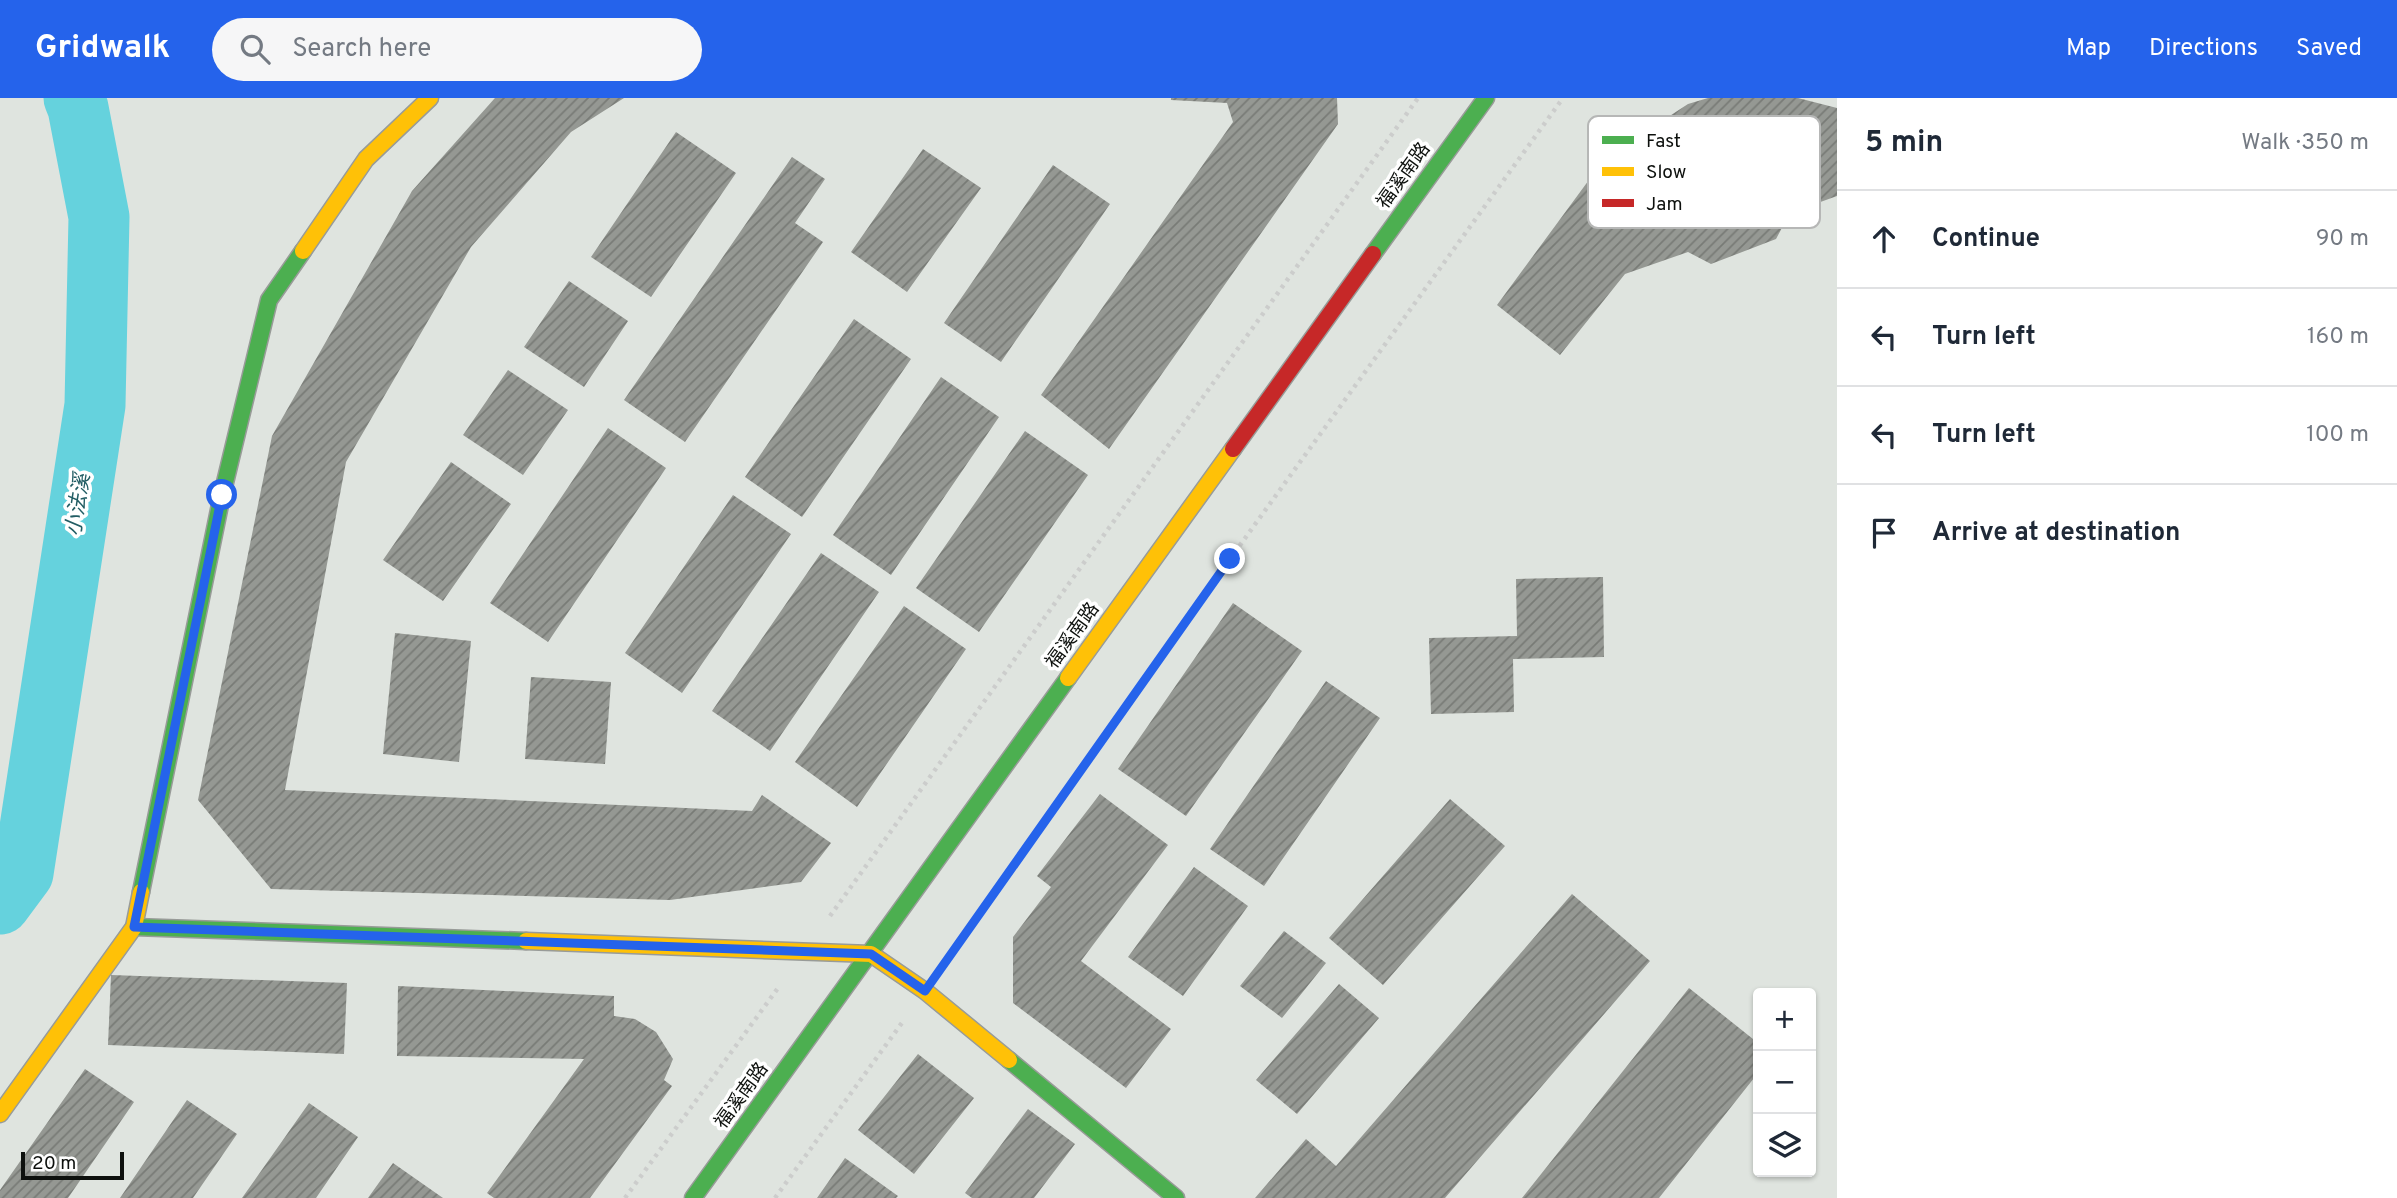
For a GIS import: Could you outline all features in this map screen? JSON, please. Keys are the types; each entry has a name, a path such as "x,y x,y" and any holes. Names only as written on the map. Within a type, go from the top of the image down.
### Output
{"street":[{"path":"0,1114 134,927 222,495 268,300 366,159 430,98"},
{"name":"福溪南路","path":"693,1198 1486,98"},
{"path":"134,927 871,954 925,991 1176,1198"}],"path":[{"path":"625,1198 1418,98"},
{"path":"775,1198 1238,548 1563,98"}],"building":[{"path":"495,98 624,98 571,132 471,247 346,462 285,790 752,811 762,795 831,843 801,882 670,900 271,889 198,800 272,436 412,191"},
{"path":"1171,98 1337,98 1338,124 1109,449 1041,395 1233,122 1227,103"},
{"path":"1708,98 1798,98 1837,108 1837,196 1820,202 1820,116 1670,116 1688,104"},
{"path":"676,132 736,173 651,297 591,257"},
{"path":"923,149 981,188 907,292 851,252"},
{"path":"792,157 825,179 795,223 823,242 685,442 624,400"},
{"path":"1053,165 1110,204 1001,362 944,323"},
{"path":"1588,181 1588,228 1782,228 1776,239 1711,264 1688,252 1625,274 1560,355 1497,305"},
{"path":"569,281 628,321 584,387 524,347"},
{"path":"854,319 911,359 802,517 745,477"},
{"path":"508,370 568,410 523,475 463,435"},
{"path":"941,377 999,417 891,575 833,535"},
{"path":"608,428 666,468 548,642 490,603"},
{"path":"1025,431 1088,475 979,632 916,588"},
{"path":"451,462 511,504 443,601 383,560"},
{"path":"733,495 791,534 682,693 625,653"},
{"path":"821,553 879,592 770,751 712,711"},
{"path":"1603,577 1604,657 1513,659 1514,712 1431,714 1429,638 1517,636 1516,579"},
{"path":"1233,603 1302,651 1186,816 1118,769"},
{"path":"904,606 966,649 857,807 795,762"},
{"path":"395,633 471,641 459,762 383,754"},
{"path":"531,677 611,682 605,764 525,759"},
{"path":"1326,681 1380,718 1264,886 1210,849"},
{"path":"1100,794 1168,845 1081,961 1171,1029 1126,1088 1013,1003 1013,937 1051,887 1037,876"},
{"path":"1450,799 1505,846 1383,985 1329,938"},
{"path":"1194,867 1248,906 1183,996 1128,957"},
{"path":"1572,894 1650,961 1445,1198 1255,1198 1306,1139 1336,1166"},
{"path":"1284,931 1326,963 1282,1018 1240,986"},
{"path":"111,975 347,983 344,1054 108,1045"},
{"path":"1339,984 1379,1018 1297,1114 1256,1080"},
{"path":"398,986 614,996 614,1016 635,1019 656,1032 673,1059 664,1080 672,1086 590,1198 494,1198 487,1193 584,1059 397,1056"},
{"path":"1689,988 1753,1039 1753,1079 1659,1198 1522,1198"},
{"path":"918,1054 974,1098 914,1174 858,1130"},
{"path":"85,1069 134,1102 68,1198 0,1198 0,1190"},
{"path":"187,1100 237,1134 193,1198 120,1198"},
{"path":"309,1103 358,1137 316,1198 242,1198"},
{"path":"1028,1109 1075,1144 1034,1198 972,1198 965,1193"},
{"path":"845,1158 898,1196 817,1198"},
{"path":"393,1163 443,1198 368,1198"}],"waterway":[{"name":"小法溪","path":"0,904 23,873 95,405 99,217 74,98"}],"traffic: fast":[{"path":"1373,254 1486,98"},
{"path":"141,892 222,495 269,300 303,251"},
{"path":"693,1198 1068,678"},
{"path":"134,927 526,941"},
{"path":"1009,1060 1176,1198"}],"traffic: slow":[{"path":"303,251 366,159 430,98"},
{"path":"1068,678 1233,449"},
{"path":"0,1114 134,927 141,892"},
{"path":"526,941 871,954 925,991 1009,1060"}],"traffic: jam":[{"path":"1233,449 1373,254"}],"route":[{"path":"222,495 134,927 871,954 925,991 1230,559"}]}
